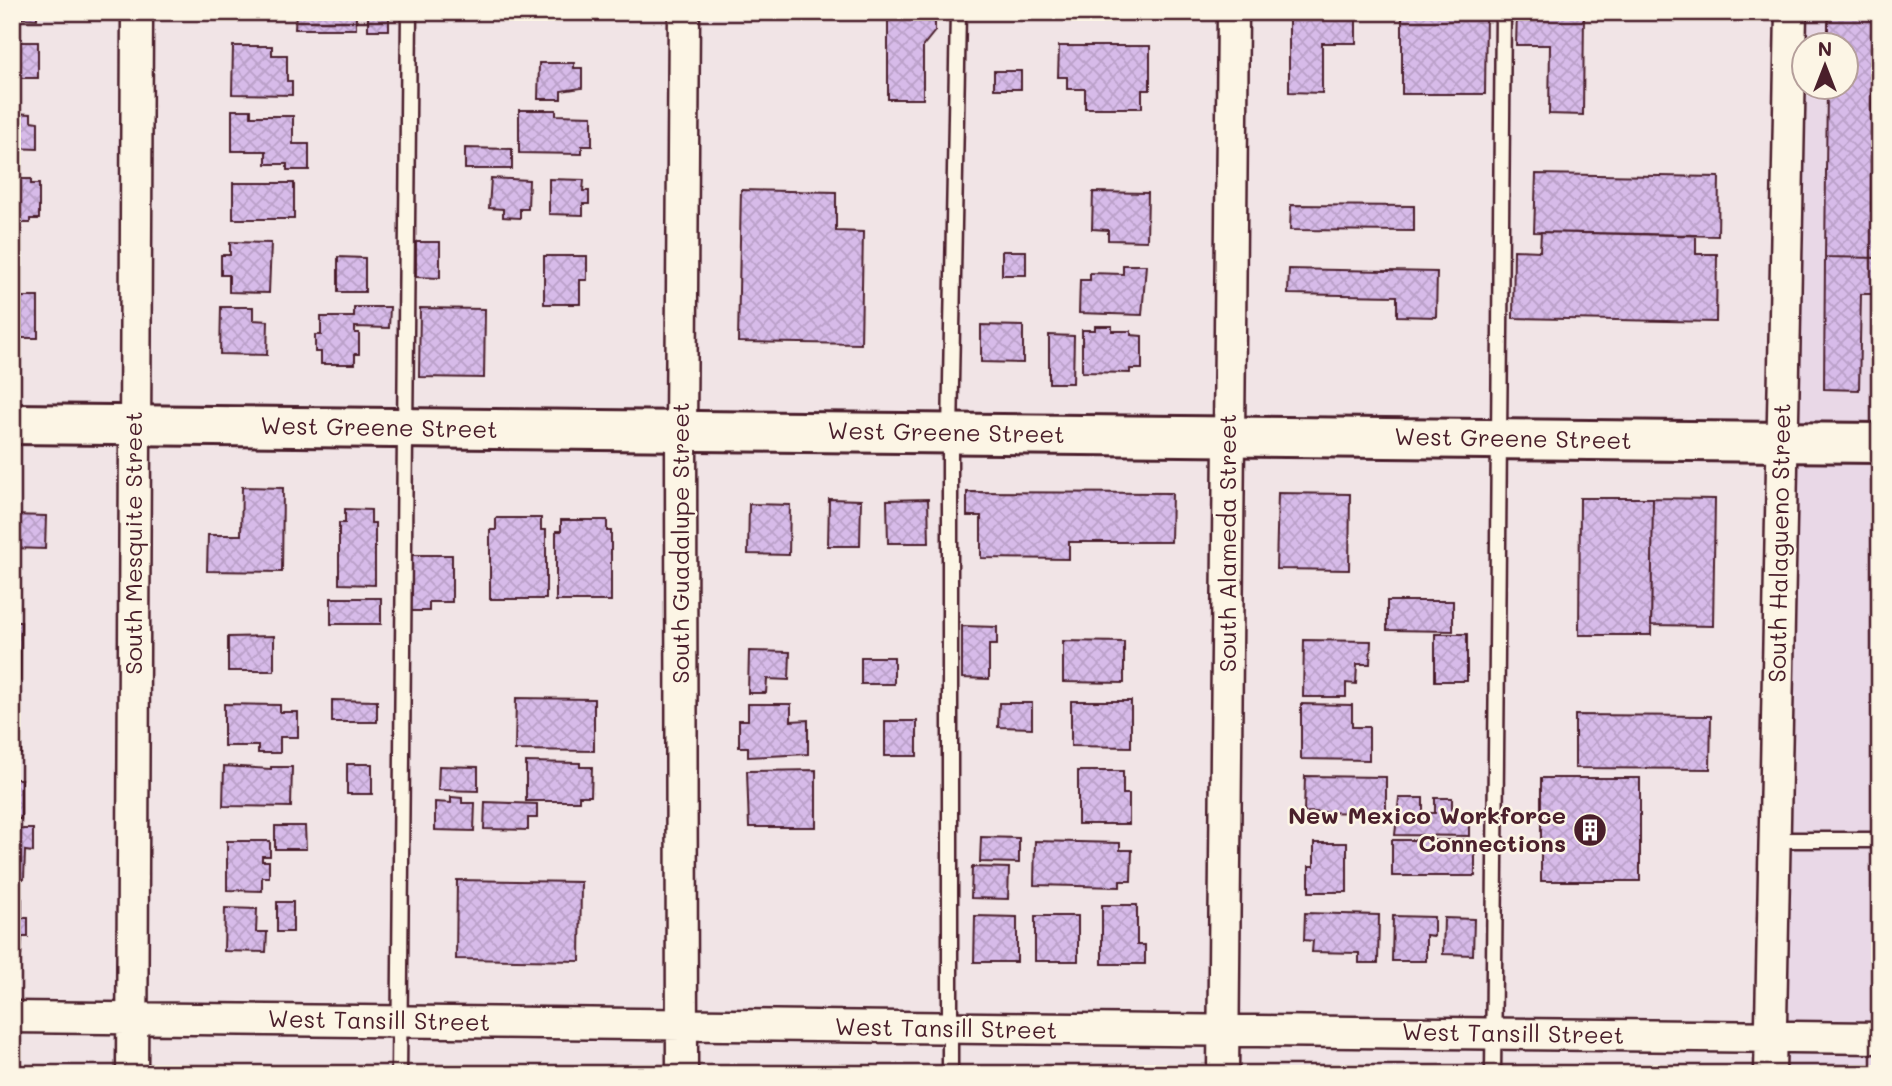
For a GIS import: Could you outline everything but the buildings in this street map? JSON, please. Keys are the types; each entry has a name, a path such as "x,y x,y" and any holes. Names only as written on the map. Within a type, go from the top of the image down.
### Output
{"street":[{"name":"South Mesquite Street","path":"132,1074 137,12"},
{"name":"South Guadalupe Street","path":"682,1074 681,431 684,12"},
{"name":"South Alameda Street","path":"1223,1074 1233,12"},
{"name":"South Halagueno Street","path":"1770,1074 1791,12"},
{"name":"West Greene Street","path":"12,424 1880,443"},
{"name":"West Tansill Street","path":"12,1017 1880,1038"}],"lane":[{"path":"399,1074 409,12"},
{"path":"950,1074 950,434 958,12"},
{"path":"1493,1074 1503,12"},
{"path":"1776,840 1880,840"}],"shaded area":[{"path":"1791,12 1880,12 1880,1074 1770,1074 1790,63 1790,102 1860,102 1860,32 1791,32"}],"place":[{"name":"New Mexico Workforce Connections","path":"1590,830"}]}
